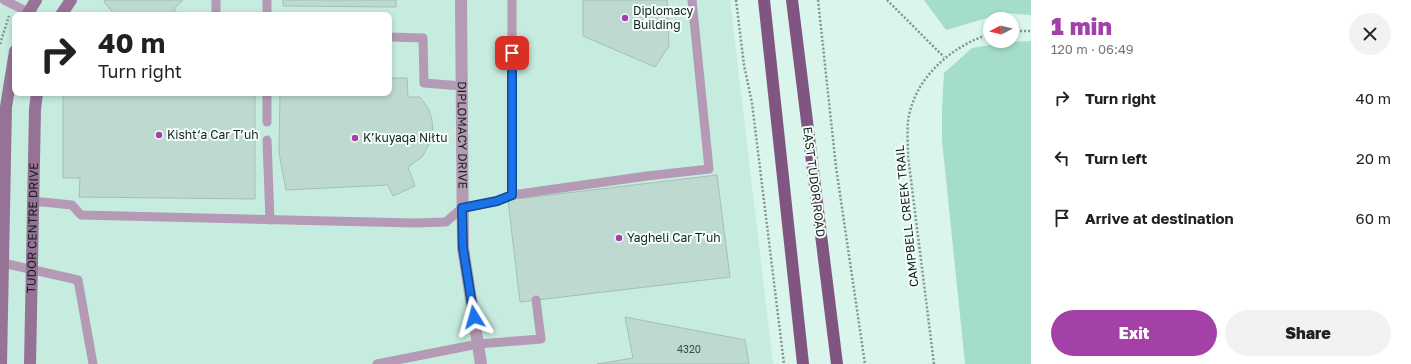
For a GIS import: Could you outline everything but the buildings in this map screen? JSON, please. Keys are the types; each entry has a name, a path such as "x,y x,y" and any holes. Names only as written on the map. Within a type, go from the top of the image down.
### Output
{"main road":[{"path":"764,0 803,364"},
{"name":"EAST TUDOR ROAD","path":"792,0 837,364"}],"street":[{"path":"26,12 36,0"},
{"path":"63,12 71,0"},
{"name":"DIPLOMACY DRIVE","path":"461,0 463,248 481,364"},
{"path":"1,364 6,107 12,70"},
{"name":"TUDOR CENTRE DRIVE","path":"30,364 35,109 37,96"}],"lane":[{"path":"4,0 26,12"},
{"path":"216,0 216,12"},
{"path":"267,0 267,12"},
{"path":"512,0 512,195"},
{"path":"33,202 72,205 81,215 415,224 446,222 462,208 497,201 512,195 709,169 692,0"},
{"path":"392,37 423,38 424,83 462,86"},
{"path":"267,96 267,122"},
{"path":"267,140 270,220"},
{"path":"3,263 78,280 94,364"},
{"path":"377,364 478,344 541,339 536,300"},
{"path":"428,354 430,364"}],"path":[{"path":"736,0 744,65 752,102 784,364"},
{"path":"818,0 836,166 865,364"},
{"path":"887,0 944,57"},
{"path":"0,44 8,18 12,17"},
{"path":"1019,30 1031,30"},
{"name":"CAMPBELL CREEK TRAIL","path":"934,364 908,156 908,122 917,92 944,57 975,38 983,36"}],"shaded area":[{"path":"0,0 730,0 773,364 0,364"},
{"path":"924,0 1031,0 1031,15 1019,14 1019,12 983,12 983,19 946,30"},
{"path":"1031,41 1031,364 965,364 942,140 944,73 972,48 983,46 983,48 1019,48 1019,42"}],"place":[{"name":"Diplomacy Building","path":"625,18"},
{"name":"Kisht‘a Car T’uh","path":"159,135"},
{"name":"K’kuyaqa Niłtu","path":"355,138"},
{"name":"Yagheli Car T’uh","path":"619,238"}],"route":[{"path":"474,317 463,248 462,208 497,201 512,195 512,53"}]}
